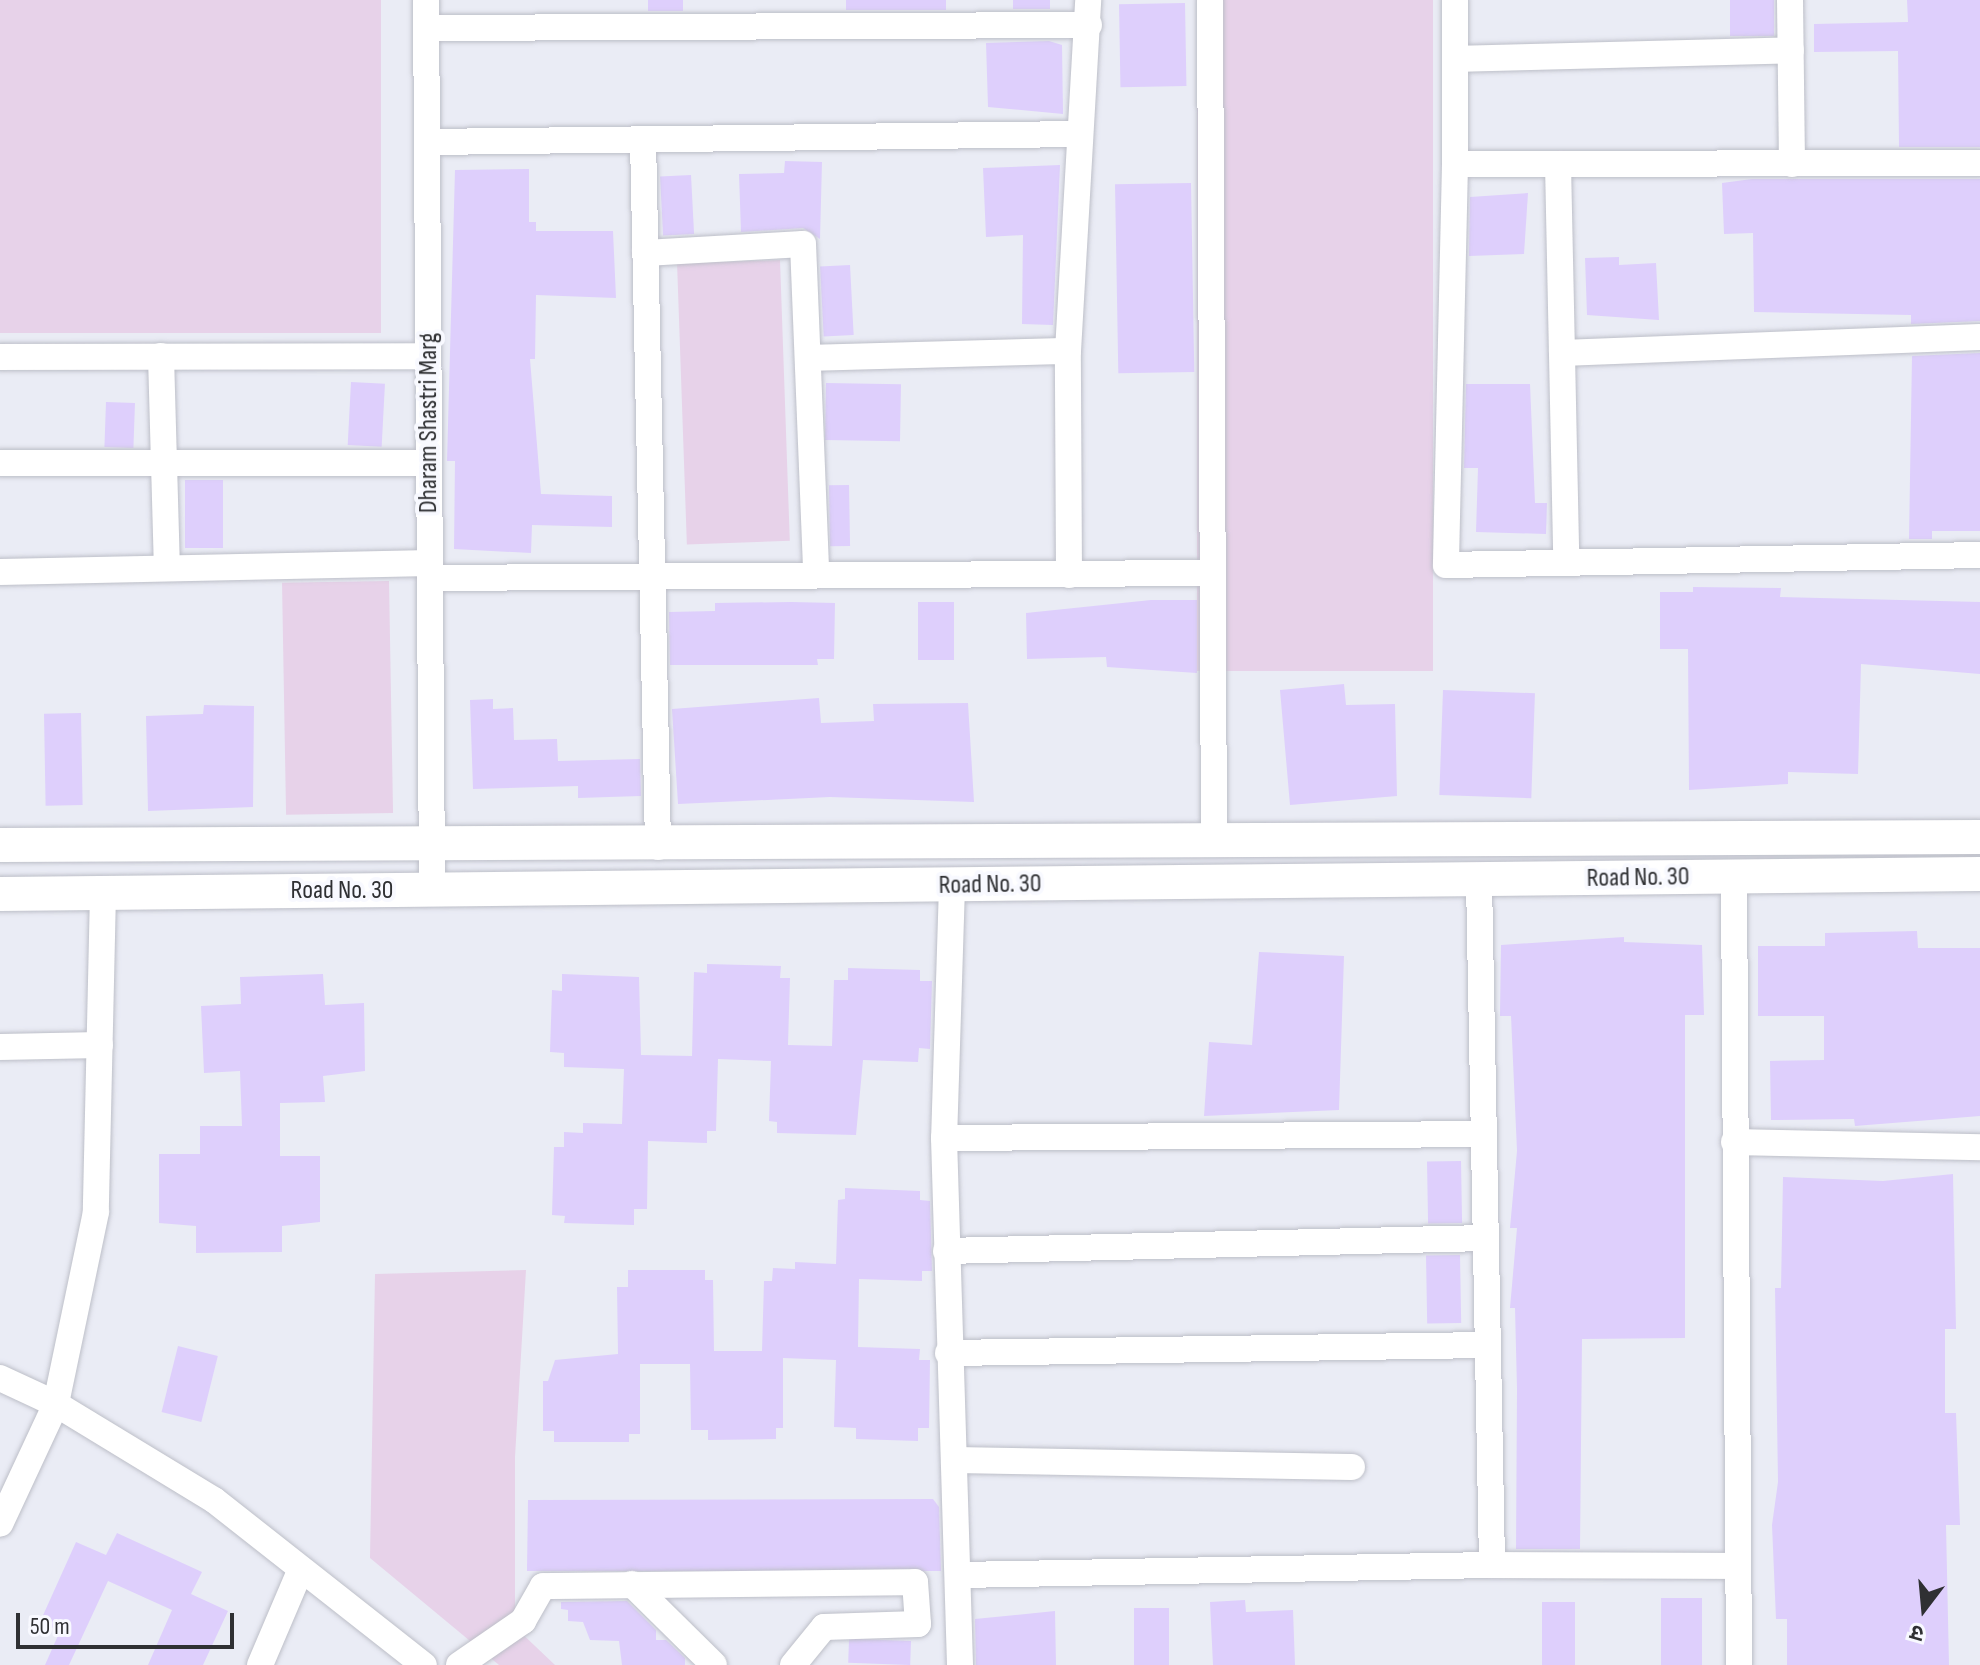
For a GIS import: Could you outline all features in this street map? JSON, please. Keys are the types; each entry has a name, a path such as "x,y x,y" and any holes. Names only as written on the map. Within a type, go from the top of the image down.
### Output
{"street":[{"name":"Dharam Shastri Marg","path":"426,0 432,891"},
{"path":"1210,0 1214,843"},
{"path":"1455,0 1455,164 1446,565 1980,555"},
{"path":"1790,0 1792,164"},
{"path":"427,28 1088,13 1078,134 1068,351 1069,575"},
{"path":"1456,59 1791,50"},
{"path":"427,142 1078,134"},
{"path":"643,140 658,847"},
{"path":"1455,164 1980,163"},
{"path":"1558,164 1566,561"},
{"path":"645,253 803,244 810,358 816,572"},
{"path":"1562,353 1980,337"},
{"path":"810,358 1068,351"},
{"path":"161,356 167,568"},
{"path":"0,357 428,356"},
{"path":"0,463 164,466 429,463"},
{"path":"0,572 167,568 1069,575 1211,573"},
{"name":"Road No. 30","path":"0,845 658,847 1980,837"},
{"name":"Road No. 30","path":"0,894 1980,874"},
{"path":"1734,877 1739,1665"},
{"path":"1479,880 1492,1565"},
{"path":"952,886 944,1138 948,1353 960,1575 960,1665"},
{"path":"0,1524 56,1404 96,1212 103,893"},
{"path":"0,1047 100,1045"},
{"path":"944,1138 1484,1134"},
{"path":"1734,1142 1980,1147 1980,1157"},
{"path":"946,1251 1486,1238"},
{"path":"948,1353 1488,1345"},
{"path":"0,1378 56,1404 214,1500 300,1571 424,1665"},
{"path":"954,1460 1352,1467"},
{"path":"960,1575 1492,1565 1738,1566"},
{"path":"260,1665 300,1571"},
{"path":"459,1665 523,1621 543,1586 915,1582 918,1624 824,1627 793,1665"},
{"path":"632,1584 714,1665"}],"shaded area":[{"path":"0,0 381,0 381,333 0,333"},
{"path":"1197,0 1433,0 1433,671 1197,671"},
{"path":"780,260 790,541 687,544 677,264"},
{"path":"389,581 393,813 286,815 282,583"},
{"path":"526,1270 515,1457 515,1627 555,1665 499,1665 370,1558 375,1274"}],"building":[{"path":"648,0 683,0 683,11 648,11"},
{"path":"846,0 946,0 946,10 846,10"},
{"path":"1013,0 1050,0 1050,9 1013,9"},
{"path":"1730,0 1774,0 1774,36 1730,36"},
{"path":"1907,0 1980,0 1980,147 1899,147 1898,51 1814,52 1814,24 1908,22"},
{"path":"1185,3 1186,86 1120,87 1119,4"},
{"path":"1049,41 1062,45 1063,114 988,107 986,43"},
{"path":"785,161 822,162 820,239 803,228 741,232 739,174 784,173"},
{"path":"1060,165 1053,325 1022,324 1023,235 986,237 983,168"},
{"path":"529,169 529,222 536,222 536,231 613,231 616,298 536,295 535,359 530,359 541,494 612,496 612,527 532,525 531,553 454,549 455,461 447,461 455,170"},
{"path":"691,175 694,234 663,236 660,177"},
{"path":"1752,179 1980,179 1980,321 1911,324 1911,315 1754,312 1753,233 1724,234 1722,183"},
{"path":"1191,183 1194,372 1118,373 1115,184"},
{"path":"1528,193 1524,254 1469,256 1470,197"},
{"path":"1619,257 1619,265 1656,263 1659,320 1587,315 1585,258"},
{"path":"850,265 854,335 824,336 820,267"},
{"path":"1980,353 1980,531 1932,531 1932,539 1909,539 1912,356"},
{"path":"351,382 385,384 382,447 348,445"},
{"path":"826,383 901,384 900,441 825,440"},
{"path":"1466,384 1530,384 1535,503 1547,503 1546,534 1476,532 1478,468 1464,468"},
{"path":"106,402 135,403 133,448 104,447"},
{"path":"185,480 223,480 223,548 185,548"},
{"path":"829,485 849,485 850,546 830,546"},
{"path":"1693,587 1781,588 1780,597 1980,602 1980,674 1861,664 1858,774 1788,772 1788,784 1689,790 1688,649 1660,649 1660,592 1693,592"},
{"path":"1151,600 1197,600 1197,673 1107,667 1106,657 1027,659 1026,613"},
{"path":"918,602 954,602 954,660 918,660"},
{"path":"715,603 835,603 834,659 817,659 818,665 670,665 669,612 715,611"},
{"path":"1344,684 1346,705 1395,704 1397,796 1290,805 1280,690"},
{"path":"1443,690 1535,693 1531,798 1439,795"},
{"path":"819,698 821,723 874,721 873,704 968,703 974,802 830,797 678,804 672,709"},
{"path":"493,699 493,709 513,708 514,740 557,739 558,761 640,759 641,796 578,798 578,786 473,789 470,700"},
{"path":"204,705 254,706 253,807 148,811 146,716 203,714"},
{"path":"81,713 83,805 46,806 44,714"},
{"path":"1917,931 1918,948 1980,948 1980,1116 1855,1126 1854,1119 1771,1120 1770,1061 1824,1060 1824,1016 1758,1016 1758,946 1825,946 1825,933"},
{"path":"1624,937 1624,942 1702,945 1704,1015 1685,1015 1685,1338 1582,1339 1580,1549 1516,1549 1515,1308 1510,1308 1517,1228 1510,1228 1517,1151 1511,1016 1500,1016 1501,945"},
{"path":"1259,952 1344,956 1339,1110 1204,1116 1209,1042 1252,1045"},
{"path":"707,964 781,966 780,978 790,978 788,1045 832,1046 834,980 848,980 848,968 920,970 920,981 932,981 930,1049 919,1048 918,1062 863,1060 856,1135 777,1133 777,1122 769,1121 771,1061 718,1059 716,1131 707,1131 707,1143 648,1141 647,1209 634,1209 634,1225 564,1223 565,1216 552,1215 554,1147 564,1147 564,1132 583,1133 583,1123 622,1124 624,1069 564,1067 564,1053 550,1052 552,990 562,991 562,974 639,977 641,1055 692,1056 694,972 707,973"},
{"path":"323,974 325,1005 364,1003 365,1071 323,1076 325,1102 280,1103 280,1156 320,1156 320,1222 282,1226 282,1252 196,1253 196,1226 159,1223 159,1154 200,1154 200,1126 242,1126 240,1071 204,1073 201,1006 241,1004 240,977"},
{"path":"1461,1161 1462,1223 1428,1224 1427,1162"},
{"path":"1953,1174 1956,1329 1945,1329 1945,1413 1956,1413 1960,1525 1946,1525 1949,1665 1787,1665 1787,1619 1776,1619 1772,1525 1778,1482 1775,1288 1781,1288 1783,1177 1883,1181"},
{"path":"845,1188 920,1191 920,1200 930,1201 932,1271 922,1271 922,1281 859,1279 858,1347 920,1349 919,1360 930,1360 929,1428 918,1428 918,1441 856,1439 856,1428 834,1427 836,1360 783,1358 783,1428 776,1428 776,1439 708,1440 708,1430 691,1430 690,1364 640,1364 640,1434 629,1434 629,1442 554,1442 554,1431 543,1431 543,1381 548,1381 555,1360 618,1354 617,1287 628,1287 628,1270 705,1270 705,1280 713,1280 714,1351 762,1351 764,1281 772,1281 773,1268 795,1269 795,1262 836,1264 838,1200 845,1199"},
{"path":"1460,1255 1461,1323 1427,1324 1426,1256"},
{"path":"178,1346 218,1356 201,1422 162,1412"},
{"path":"933,1499 939,1507 941,1571 527,1571 528,1500"},
{"path":"117,1533 202,1572 191,1594 228,1611 203,1665 148,1665 172,1610 108,1581 69,1665 45,1665 60,1631 40,1622 76,1542 106,1555"},
{"path":"1661,1598 1702,1598 1702,1665 1661,1665"},
{"path":"1245,1600 1246,1612 1293,1610 1295,1665 1213,1665 1210,1602"},
{"path":"627,1601 656,1630 656,1640 666,1640 685,1658 685,1665 622,1665 619,1641 590,1640 583,1622 568,1621 568,1610 561,1609 561,1602"},
{"path":"1542,1602 1575,1602 1575,1665 1542,1665"},
{"path":"1134,1608 1169,1608 1169,1665 1134,1665"},
{"path":"1055,1611 1056,1665 976,1665 975,1619"},
{"path":"849,1639 911,1641 910,1665 848,1663"}]}
